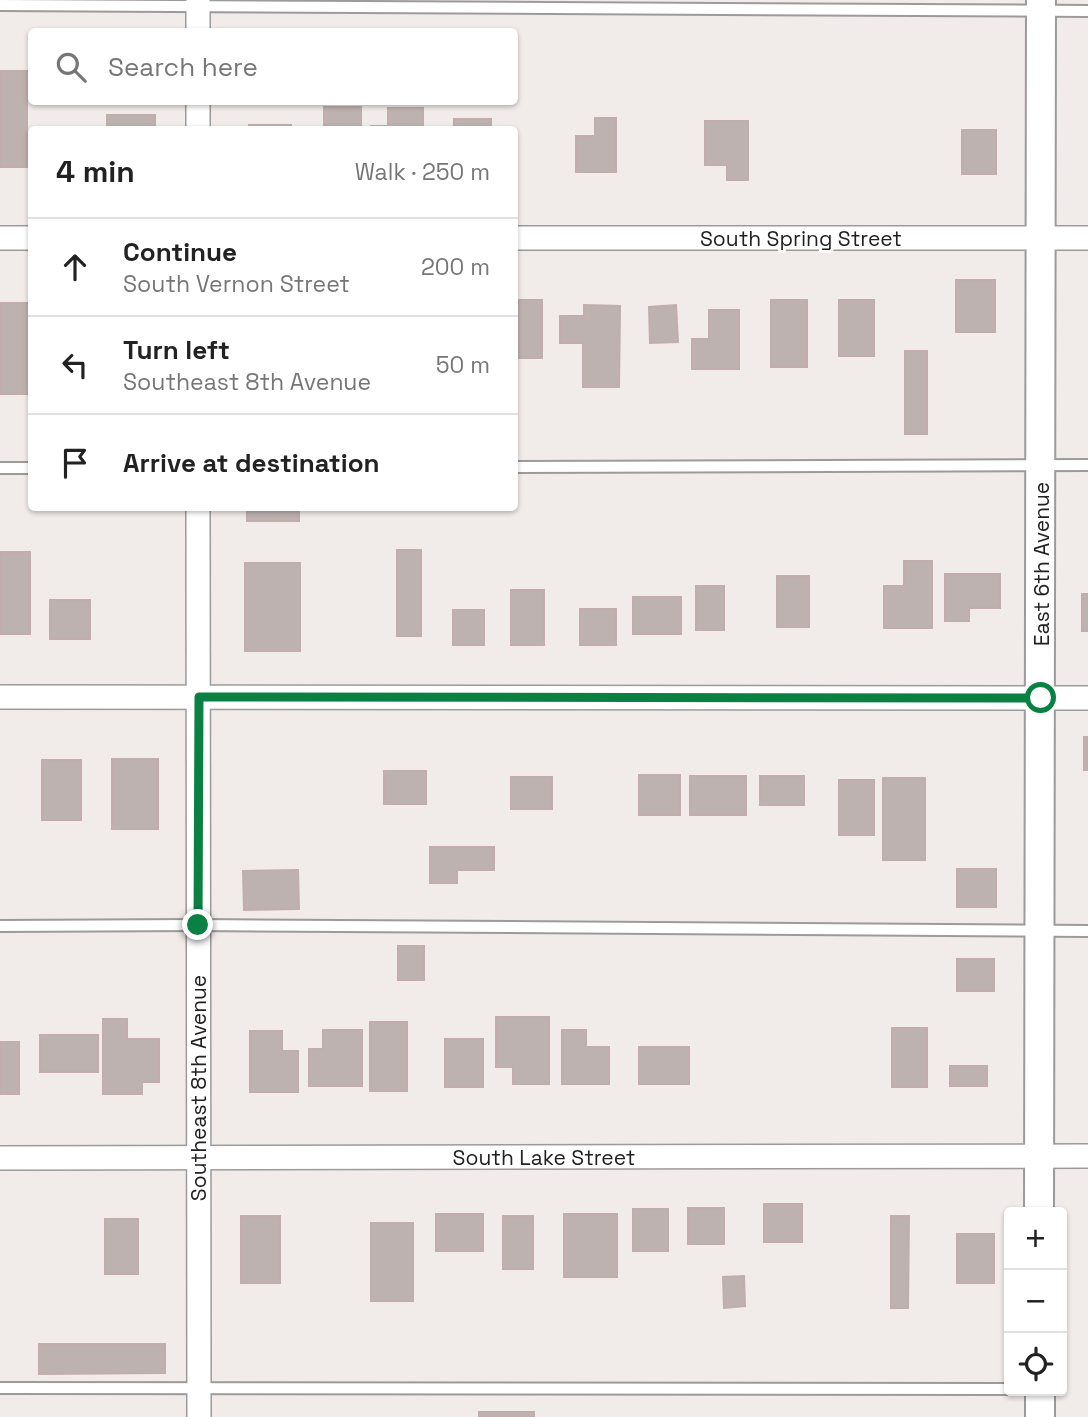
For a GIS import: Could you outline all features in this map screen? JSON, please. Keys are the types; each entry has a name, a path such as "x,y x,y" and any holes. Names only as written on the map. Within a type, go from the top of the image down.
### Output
{"street":[{"path":"198,3 198,28"},
{"name":"East 6th Avenue","path":"1039,1207 1041,6"},
{"path":"198,105 198,126"},
{"path":"0,238 28,238"},
{"name":"South Spring Street","path":"518,238 1088,238"},
{"name":"Southeast 8th Avenue","path":"198,511 199,1417"},
{"path":"0,697 1088,698"},
{"name":"South Lake Street","path":"0,1158 1088,1156"},
{"path":"1040,1396 1040,1417"}],"lane":[{"path":"0,5 198,3 1041,6 1088,11"},
{"path":"518,467 1088,465"},
{"path":"0,468 28,468"},
{"path":"0,926 1088,931"},
{"path":"0,1388 1004,1389"}],"building":[{"path":"0,71 27,71 27,167 0,167"},
{"path":"324,107 361,107 361,126 324,126"},
{"path":"388,108 423,108 423,126 388,126"},
{"path":"107,115 155,115 155,126 107,126"},
{"path":"595,118 616,118 616,172 576,172 576,136 595,136"},
{"path":"454,119 491,119 491,126 454,126"},
{"path":"705,121 748,121 748,180 727,180 727,165 705,165"},
{"path":"249,125 291,125 291,126"},
{"path":"962,130 996,130 996,174 962,174"},
{"path":"956,280 995,280 995,332 956,332"},
{"path":"518,300 542,300 542,358 518,358"},
{"path":"771,300 807,300 807,367 771,367"},
{"path":"839,300 874,300 874,356 839,356"},
{"path":"0,303 28,303 28,394 0,394"},
{"path":"584,305 620,306 619,387 583,387 583,343 560,343 560,316 584,316"},
{"path":"676,305 678,342 650,343 649,307"},
{"path":"709,310 739,310 739,369 692,369 692,339 709,339"},
{"path":"905,351 927,351 927,434 905,434"},
{"path":"247,511 299,511 299,521 247,521"},
{"path":"397,550 421,550 421,636 397,636"},
{"path":"0,552 30,552 30,634 0,634"},
{"path":"904,561 932,561 932,628 884,628 884,586 904,586"},
{"path":"245,563 300,563 300,651 245,651"},
{"path":"945,574 1000,574 1000,608 969,608 969,621 945,621"},
{"path":"777,576 809,576 809,627 777,627"},
{"path":"696,586 724,586 724,630 696,630"},
{"path":"511,590 544,590 544,645 511,645"},
{"path":"1082,594 1088,594 1088,631 1082,631"},
{"path":"633,597 681,597 681,634 633,634"},
{"path":"50,600 90,600 90,639 50,639"},
{"path":"580,609 616,609 616,645 580,645"},
{"path":"453,610 484,610 484,645 453,645"},
{"path":"1084,737 1088,737 1088,770 1084,770"},
{"path":"112,759 158,759 158,829 112,829"},
{"path":"42,760 81,760 81,820 42,820"},
{"path":"384,771 426,771 426,804 384,804"},
{"path":"639,775 680,775 680,815 639,815"},
{"path":"690,776 746,776 746,815 690,815"},
{"path":"760,776 804,776 804,805 760,805"},
{"path":"511,777 552,777 552,809 511,809"},
{"path":"883,778 925,778 925,860 883,860"},
{"path":"839,780 874,780 874,835 839,835"},
{"path":"430,847 494,847 494,870 457,870 457,883 430,883"},
{"path":"957,869 996,869 996,907 957,907"},
{"path":"298,870 299,909 244,910 243,871"},
{"path":"398,946 424,946 424,980 398,980"},
{"path":"957,959 994,959 994,991 957,991"},
{"path":"496,1017 549,1017 549,1084 513,1084 513,1067 496,1067"},
{"path":"103,1019 127,1019 127,1039 159,1039 159,1082 142,1082 142,1094 103,1094"},
{"path":"370,1022 407,1022 407,1091 370,1091"},
{"path":"892,1028 927,1028 927,1087 892,1087"},
{"path":"323,1030 362,1030 362,1086 309,1086 309,1049 323,1049"},
{"path":"562,1030 586,1030 586,1047 609,1047 609,1084 562,1084"},
{"path":"250,1031 282,1031 282,1051 298,1051 298,1092 250,1092"},
{"path":"40,1035 98,1035 98,1072 40,1072"},
{"path":"445,1039 483,1039 483,1087 445,1087"},
{"path":"0,1042 19,1042 19,1094 0,1094"},
{"path":"639,1047 689,1047 689,1084 639,1084"},
{"path":"950,1066 987,1066 987,1086 950,1086"},
{"path":"764,1204 802,1204 802,1242 764,1242"},
{"path":"688,1208 724,1208 724,1244 688,1244"},
{"path":"633,1209 668,1209 668,1251 633,1251"},
{"path":"436,1214 483,1214 483,1251 436,1251"},
{"path":"564,1214 617,1214 617,1277 564,1277"},
{"path":"241,1216 280,1216 280,1283 241,1283"},
{"path":"503,1216 533,1216 533,1269 503,1269"},
{"path":"891,1216 909,1216 908,1308 891,1308"},
{"path":"105,1219 138,1219 138,1274 105,1274"},
{"path":"371,1223 413,1223 413,1301 371,1301"},
{"path":"957,1234 994,1234 994,1283 957,1283"},
{"path":"744,1276 745,1306 724,1308 723,1277"},
{"path":"39,1344 165,1344 165,1373 39,1374"},
{"path":"479,1412 534,1412 534,1417 479,1417"}],"route":[{"path":"198,925 199,697 1041,698"}]}
